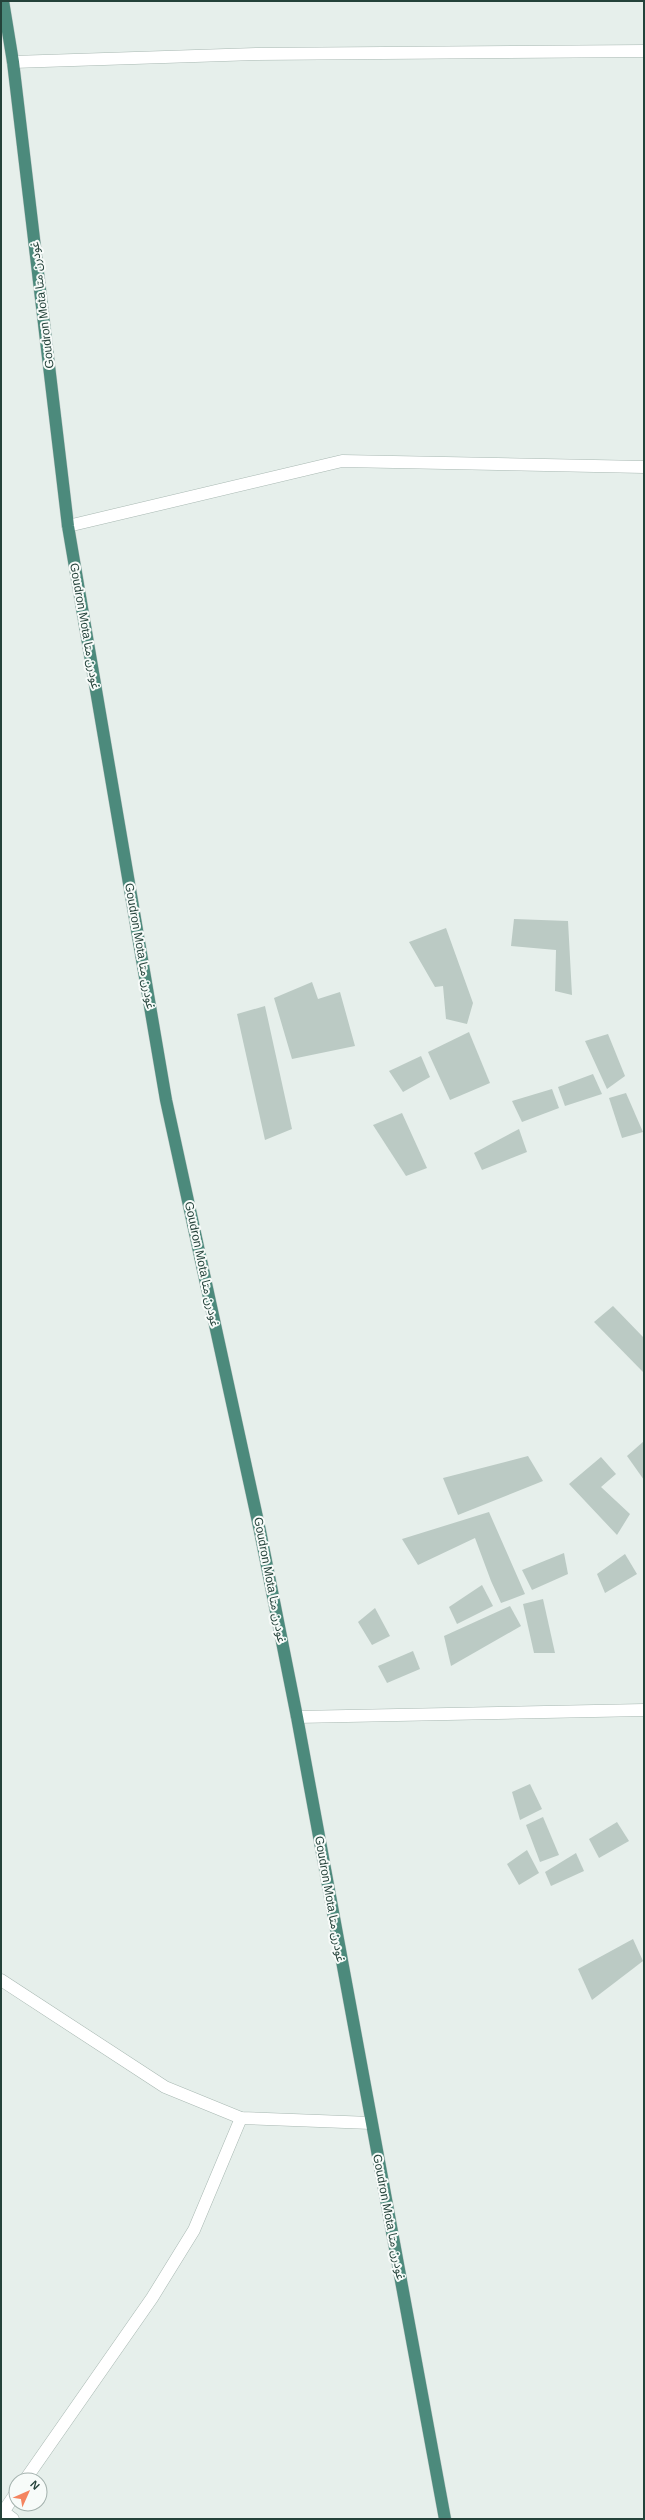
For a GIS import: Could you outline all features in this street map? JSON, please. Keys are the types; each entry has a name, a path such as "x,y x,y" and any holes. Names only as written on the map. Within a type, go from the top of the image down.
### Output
{"highway":[{"name":"Goudron Mota غودرن متا","path":"4,1 13,62 68,526 166,1100 260,1531 297,1717 445,2519"}],"street":[{"path":"13,62 272,53 644,50"},
{"path":"68,526 342,461 644,467"},
{"path":"297,1717 644,1710"},
{"path":"1,1980 165,2087 242,2118 371,2123"},
{"path":"31,2472 152,2298 194,2230 242,2118"}],"building":[{"path":"514,919 568,921 572,995 555,991 556,950 511,946"},
{"path":"446,928 473,1003 467,1024 446,1019 443,986 435,987 409,942"},
{"path":"312,982 318,999 340,992 355,1046 292,1059 274,998"},
{"path":"265,1006 292,1129 265,1140 237,1014"},
{"path":"469,1032 490,1083 450,1100 428,1052"},
{"path":"608,1034 625,1076 607,1089 585,1041"},
{"path":"421,1056 430,1077 403,1092 389,1071"},
{"path":"593,1074 602,1094 565,1106 558,1087"},
{"path":"552,1089 559,1108 522,1122 512,1101"},
{"path":"626,1093 643,1132 622,1138 609,1098"},
{"path":"402,1113 427,1168 406,1176 373,1125"},
{"path":"519,1129 527,1152 482,1170 474,1153"},
{"path":"613,1306 644,1338 644,1373 594,1322"},
{"path":"644,1441 644,1480 627,1456"},
{"path":"528,1456 543,1481 458,1515 443,1478"},
{"path":"601,1457 616,1474 601,1487 630,1514 617,1535 569,1484"},
{"path":"489,1512 525,1594 501,1603 475,1538 418,1565 402,1539"},
{"path":"564,1553 568,1574 532,1590 522,1570"},
{"path":"625,1554 637,1574 605,1593 597,1574"},
{"path":"482,1585 493,1606 457,1624 449,1607"},
{"path":"543,1599 555,1653 534,1653 523,1604"},
{"path":"510,1606 521,1626 451,1666 444,1636"},
{"path":"375,1608 390,1636 372,1645 358,1622"},
{"path":"413,1651 420,1669 387,1683 378,1666"},
{"path":"530,1784 542,1809 520,1820 512,1792"},
{"path":"543,1817 559,1855 540,1862 526,1825"},
{"path":"617,1822 629,1841 599,1858 589,1839"},
{"path":"527,1850 539,1873 519,1885 507,1864"},
{"path":"576,1853 584,1871 551,1886 545,1872"},
{"path":"633,1939 643,1961 592,2000 578,1969"}]}
